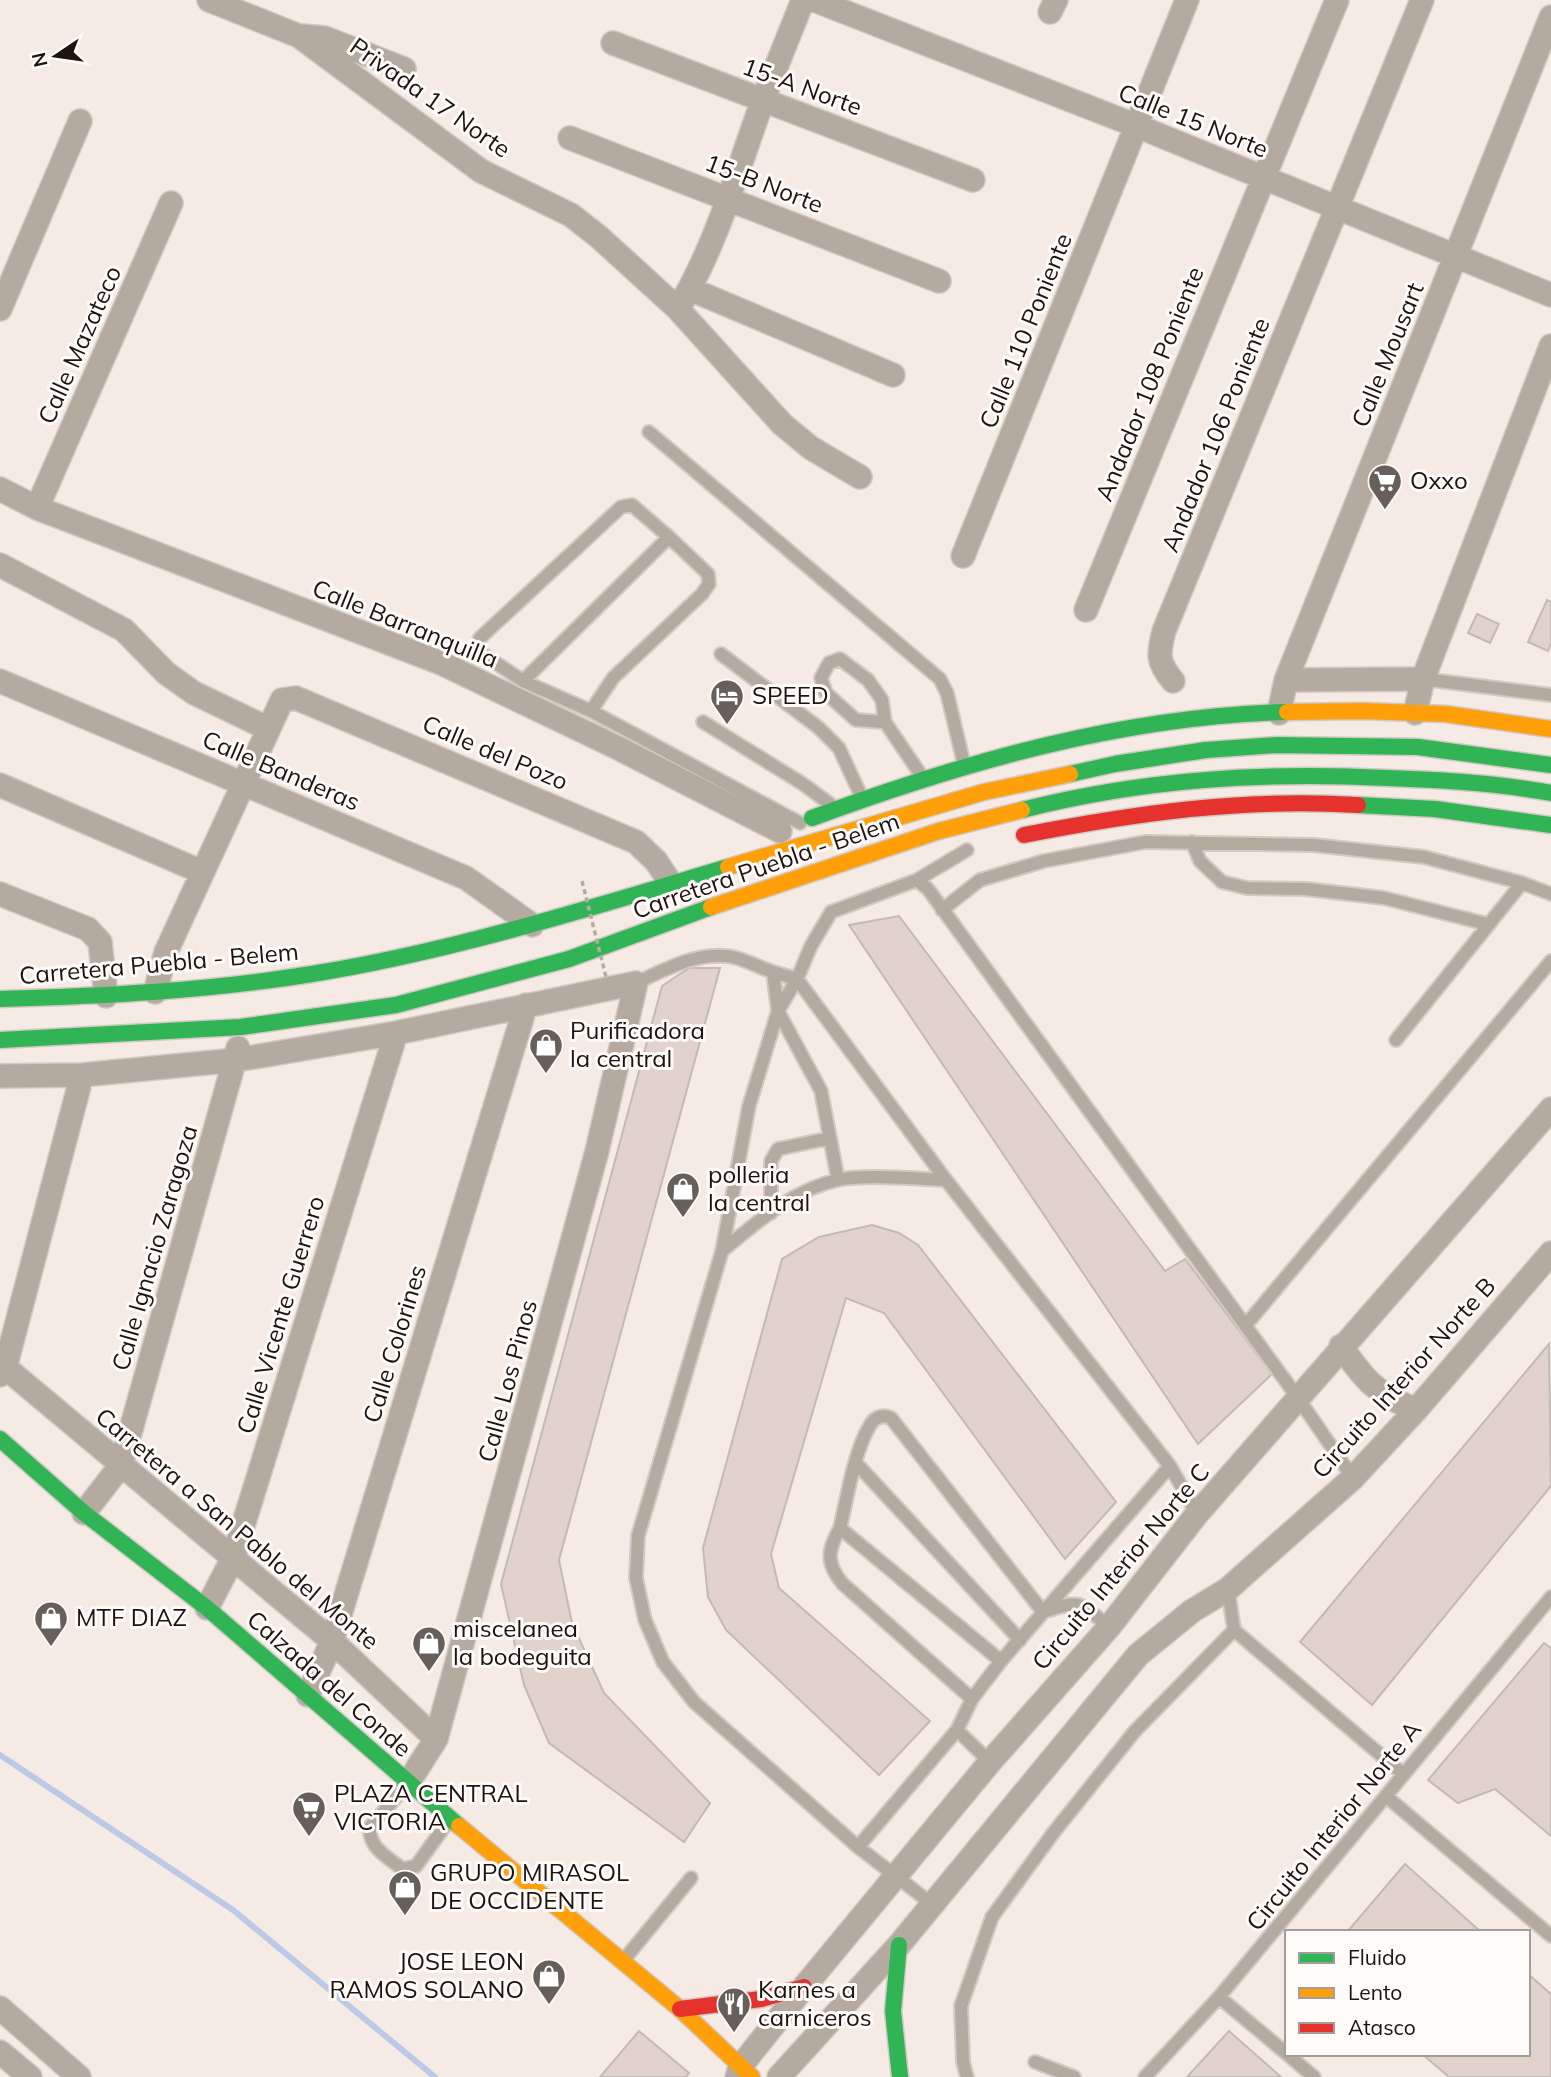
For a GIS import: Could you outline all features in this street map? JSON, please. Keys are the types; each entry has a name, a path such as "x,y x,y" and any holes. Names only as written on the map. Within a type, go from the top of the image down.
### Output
{"main road":[{"path":"704,873 758,840 863,799 964,764 1062,740 1144,725 1279,713 1415,713 1448,714 1551,729"},
{"name":"Carretera Puebla - Belem","path":"0,999 155,992 312,974 391,960 532,925 984,792 1115,764 1206,750 1277,745 1418,747 1551,765"},
{"name":"Carretera Puebla - Belem","path":"0,1040 241,1027 396,1005 569,959 744,895 939,831 1122,788 1209,779 1325,775 1441,780 1512,786 1551,793"},
{"path":"1005,840 1044,829 1203,806 1310,802 1435,808 1551,825"},
{"path":"900,869 973,848"},
{"path":"694,914 750,911"},
{"name":"Calzada del Conde","path":"0,1439 84,1513 207,1608 408,1783 680,2009 743,2074"},
{"path":"900,1945 893,2011 900,2077"},
{"path":"680,2009 761,1999 804,1987"}],"street":[{"name":"Privada 17 Norte","path":"209,0 250,7 299,36 481,171 571,215 678,309 782,424 811,448 860,477"},
{"path":"678,309 690,289 730,199 763,101 803,0"},
{"name":"Calle 15 Norte","path":"814,0 1137,126 1551,295"},
{"name":"Calle 110 Poniente","path":"962,556 1187,0"},
{"name":"Andador 108 Poniente","path":"1086,610 1337,0"},
{"name":"Andador 106 Poniente","path":"1173,681 1161,667 1159,650 1164,631 1422,0"},
{"name":"Calle Mousart","path":"1279,713 1286,680 1551,17"},
{"path":"299,36 325,38 404,69"},
{"name":"15-A Norte","path":"613,43 973,180"},
{"path":"0,309 80,121"},
{"name":"15-B Norte","path":"570,138 939,281"},
{"name":"Calle Mazateco","path":"37,508 171,202"},
{"path":"690,289 892,375"},
{"path":"1415,713 1423,679 1551,346"},
{"name":"Calle Barranquilla","path":"0,489 37,508 441,663 790,827"},
{"path":"0,565 124,630 166,673 194,693 267,728 166,952 155,992"},
{"path":"1286,680 1423,679"},
{"name":"Calle Banderas","path":"0,681 466,878 532,925"},
{"name":"Calle del Pozo","path":"267,728 282,699 296,698 636,842 656,861 671,884"},
{"path":"0,785 202,872"},
{"path":"0,894 88,929 100,943 106,996"},
{"path":"0,1076 82,1075 236,1060 396,1033 636,983"},
{"name":"Calle Los Pinos","path":"408,1783 436,1739 594,1164 636,983"},
{"name":"Calle Colorines","path":"308,1695 332,1642 526,1005"},
{"path":"307,1017 313,1047"},
{"name":"Calle Ignacio Zaragoza","path":"84,1513 121,1465 236,1060 241,1027"},
{"name":"Calle Vicente Guerrero","path":"207,1608 233,1558 396,1033"},
{"path":"2,1369 82,1075"},
{"name":"Circuito Interior Norte C","path":"743,2074 804,1987 990,1762 1109,1627 1197,1514 1341,1346 1551,1109"},
{"name":"Circuito Interior Norte B","path":"932,1904 1138,1655 1192,1611 1228,1589 1353,1478 1416,1410 1551,1253"},
{"path":"1341,1346 1361,1376 1387,1398 1416,1410"},
{"name":"Carretera a San Pablo del Monte","path":"2,1369 332,1642 436,1739"},
{"path":"779,2077 900,1945 932,1904"},
{"path":"0,2008 79,2077"},
{"path":"0,2052 30,2077"}],"lane":[{"path":"649,432 940,679 947,693 964,764"},
{"path":"591,711 613,678 702,594 709,584 708,575 632,505 621,507 480,638 477,645 481,653 523,681 591,711 790,827"},
{"path":"523,681 669,537"},
{"path":"721,654 819,728 839,748 863,799"},
{"path":"885,722 856,720 826,693 821,678 829,663 840,659 869,680 882,700 885,722 923,778"},
{"path":"1423,679 1551,695"},
{"path":"704,722 803,784 836,809"},
{"path":"1125,816 1145,842"},
{"path":"942,910 980,880 1044,861 1145,842 1313,845 1424,857 1522,883 1551,894"},
{"path":"1192,842 1200,861 1222,882 1247,888 1306,889 1384,898 1487,924"},
{"path":"932,1904 858,1846 694,1702 663,1662 645,1620 636,1578 638,1536 722,1251 749,1106 778,1011 831,912 917,880 973,848"},
{"path":"917,880 928,889 1298,1398 1353,1478"},
{"path":"1396,1040 1522,883"},
{"path":"636,983 676,964 700,957 727,956 797,979 946,1180 1170,1466 1197,1514"},
{"path":"1245,1326 1551,961"},
{"path":"773,972 778,1011 821,1091 838,1180"},
{"path":"771,1213 771,1161 778,1150 830,1138"},
{"path":"722,1251 802,1192 838,1180 946,1180"},
{"path":"972,1699 843,1584 833,1572 831,1543 839,1528 869,1425 878,1416 891,1418 1042,1612"},
{"path":"856,1463 1020,1640"},
{"path":"858,1846 957,1730 972,1699 1001,1661 1170,1466"},
{"path":"839,1528 1001,1661"},
{"path":"1228,1589 1234,1630 1403,1774"},
{"name":"Circuito Interior Norte A","path":"1144,2077 1219,1997 1550,1600"},
{"path":"1042,1612 1069,1603 1080,1604 1109,1627"},
{"path":"967,2077 963,2062 961,2006 992,1917 1054,1832 1135,1731 1234,1630"},
{"path":"957,1730 990,1762"},
{"path":"408,1783 370,1827 369,1835 373,1845 402,1869 416,1866 450,1818"},
{"path":"1387,1797 1551,1936"},
{"path":"623,1961 691,1878"},
{"path":"1219,1997 1285,2052"},
{"path":"1289,2056 1314,2077"},
{"path":"1035,2062 1074,2077"}],"path":[{"path":"582,881 607,981"}],"building":[{"path":"1547,600 1551,602 1551,643 1548,651 1528,642"},
{"path":"1477,614 1499,624 1490,643 1468,633"},
{"path":"899,916 1165,1271 1185,1259 1272,1374 1198,1444 849,925"},
{"path":"689,968 720,968 559,1560 572,1623 604,1693 710,1803 684,1842 549,1743 524,1685 501,1584 662,986"},
{"path":"872,1225 899,1233 918,1245 1116,1502 1065,1559 884,1313 846,1298 771,1554 779,1588 930,1721 879,1775 726,1630 708,1597 703,1548 782,1259 819,1237"},
{"path":"1549,1344 1551,1486 1372,1705 1300,1642"},
{"path":"1544,1643 1551,1648 1551,1836 1495,1789 1458,1803 1428,1780"},
{"path":"1405,1864 1479,1930 1349,1930"},
{"path":"1530,1976 1551,1994 1551,2077 1449,2077 1424,2056 1530,2056"},
{"path":"639,2031 689,2073 686,2077 600,2077"},
{"path":"1229,2031 1281,2077 1187,2077"}],"waterway":[{"path":"0,1755 233,1910 435,2077"}],"traffic: fast":[{"path":"812,818 927,778 1045,746 1165,722 1287,712"},
{"path":"1070,774 1206,750 1277,745 1418,747 1551,765"},
{"path":"1022,810 1113,791 1249,777 1340,776 1428,780 1490,784 1551,793"},
{"path":"1358,805 1435,809 1551,825"},
{"path":"0,999 195,989 312,974 469,941 728,867"},
{"path":"0,1040 241,1027 396,1005 569,959 711,907"},
{"path":"0,1439 84,1513 207,1608 459,1826"},
{"path":"899,1945 893,2011 900,2077"}],"traffic: slow":[{"path":"1287,712 1446,714 1551,729"},
{"path":"728,867 984,792 1070,774"},
{"path":"711,907 939,831 1022,810"},
{"path":"459,1826 680,2009 752,2077"}],"traffic: jam":[{"path":"1024,835 1190,809 1273,804 1358,805"},
{"path":"680,2009 761,1999 804,1987"}],"place":[{"name":"Oxxo","path":"1385,511"},
{"name":"SPEED","path":"727,726"},
{"name":"Purificadora la central","path":"546,1075"},
{"name":"polleria la central","path":"683,1219"},
{"name":"MTF DIAZ","path":"51,1648"},
{"name":"miscelanea la bodeguita","path":"429,1673"},
{"name":"PLAZA CENTRAL VICTORIA","path":"309,1838"},
{"name":"GRUPO MIRASOL DE OCCIDENTE","path":"405,1917"},
{"name":"JOSE LEON RAMOS SOLANO","path":"549,2006"},
{"name":"Karnes a carniceros","path":"734,2034"}]}
